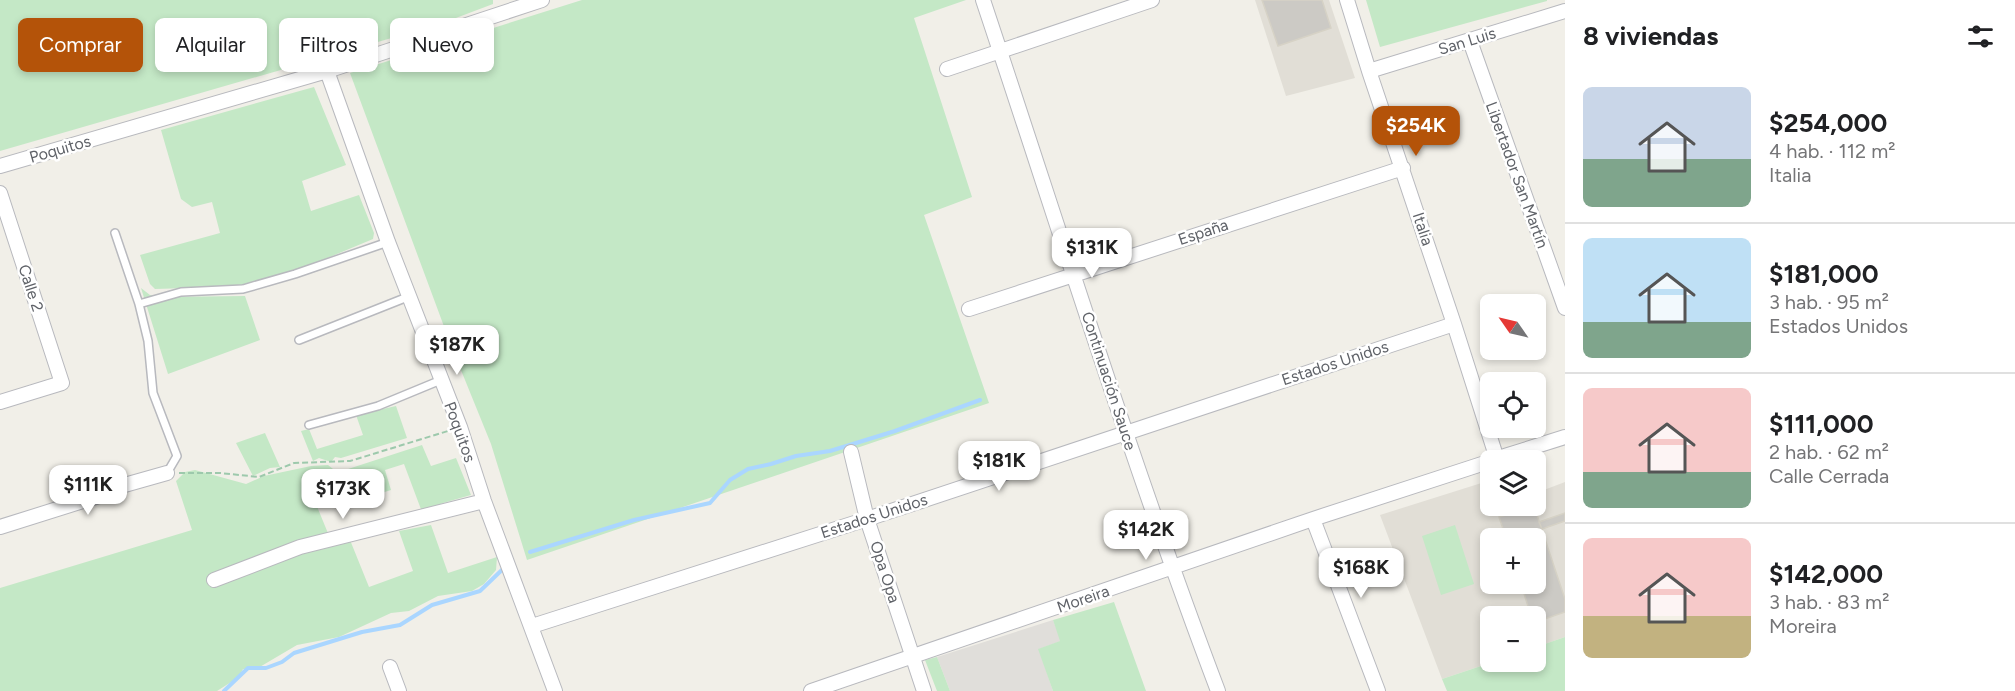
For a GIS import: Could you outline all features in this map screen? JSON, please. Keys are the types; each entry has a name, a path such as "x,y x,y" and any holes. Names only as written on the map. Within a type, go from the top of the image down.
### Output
{"street":[{"name":"Poquitos","path":"378,54 542,0"},
{"name":"Continuación Sauce","path":"983,0 1125,432 1172,569 1218,691"},
{"path":"947,69 1152,0"},
{"name":"Italia","path":"1347,0 1454,324 1490,450"},
{"name":"San Luis","path":"1369,71 1565,11"},
{"name":"Libertador San Martín","path":"1470,41 1565,308"},
{"name":"Poquitos","path":"0,166 324,72"},
{"name":"Poquitos","path":"327,72 388,242 460,427 484,501 555,691"},
{"name":"España","path":"969,309 1403,168"},
{"name":"Calle 2","path":"0,193 62,383 0,402"},
{"name":"Estados Unidos","path":"532,626 867,519 1454,324"},
{"name":"Moreira","path":"1524,450 1565,437"},
{"name":"Opa Opa","path":"851,452 867,519 924,691"},
{"name":"Moreira","path":"811,691 1480,464"},
{"path":"0,526 167,473"},
{"path":"214,580 300,547 484,501"},
{"path":"1313,519 1378,691"},
{"path":"390,667 399,691"}],"lane":[{"path":"116,232 148,341 153,393 177,456 167,473"},
{"path":"139,304 181,292 243,289 388,242"},
{"path":"299,340 410,296"},
{"path":"309,425 378,406 441,380"}],"path":[{"path":"167,473 220,473 259,477 294,463 350,461 460,427"}],"shaded area":[{"path":"1255,0 1329,0 1355,78 1286,96"},
{"path":"1565,482 1565,637 1546,644 1546,606 1480,606 1480,666 1442,679 1380,515 1480,483 1480,516 1546,516 1546,489"},
{"path":"1053,620 1061,641 1039,649 1053,691 950,691 937,657"}],"green space":[{"path":"0,0 493,0 493,4 456,18 390,18 390,38 378,42 378,18 279,18 279,70 0,151"},
{"path":"582,0 966,0 914,18 972,197 924,215 989,403 527,560 491,444 452,348 350,73 378,72 378,64 390,60 390,72 494,72 494,28"},
{"path":"1366,0 1547,0 1547,1 1380,47"},
{"path":"314,87 346,165 302,181 311,211 359,195 374,233 373,239 253,289 221,287 155,289 150,284 140,255 220,233 212,202 192,207 181,199 161,130"},
{"path":"141,288 150,295 159,297 245,296 260,340 168,374"},
{"path":"396,406 407,438 341,458 335,457 331,462 319,458 313,461 301,431 309,429 317,449 363,435 356,415"},
{"path":"265,433 280,467 270,468 253,476 236,443"},
{"path":"422,445 431,466 456,458 471,495 422,512 404,464 385,470 391,490 375,495 369,480 353,485 355,499 335,506 332,498 316,504 332,543 339,545 350,540 369,587 413,571 399,531 431,525 448,573 497,557 496,570 484,584 472,591 438,596 409,611 391,613 339,637 297,645 258,668 243,669 239,677 217,691 0,691 0,588 192,530 176,481 185,472 195,470 246,484 264,476 311,466 328,465 333,469 345,470"},
{"path":"1455,525 1474,584 1441,595 1422,536"},
{"path":"1114,602 1146,691 1053,691 1038,649 1060,641 1053,620"},
{"path":"1565,637 1565,691 1447,691 1442,679 1480,666 1480,672 1546,672 1546,644"},
{"path":"937,657 950,691 937,691 925,660"}],"building":[{"path":"1262,0 1322,0 1331,28 1278,46"},
{"path":"1565,513 1565,521 1545,528 1542,528 1539,522"},
{"path":"1537,516 1541,528 1503,528 1499,517"},
{"path":"1546,542 1565,599 1565,612 1546,619 1546,606 1528,606 1524,594 1546,594"}],"waterway":[{"path":"530,552 634,520 710,503 730,480 748,469 796,456 830,451 895,431 980,400"},
{"path":"224,691 248,668 266,668 282,662 294,653 362,632 400,625 432,605 480,591 505,567"}]}
